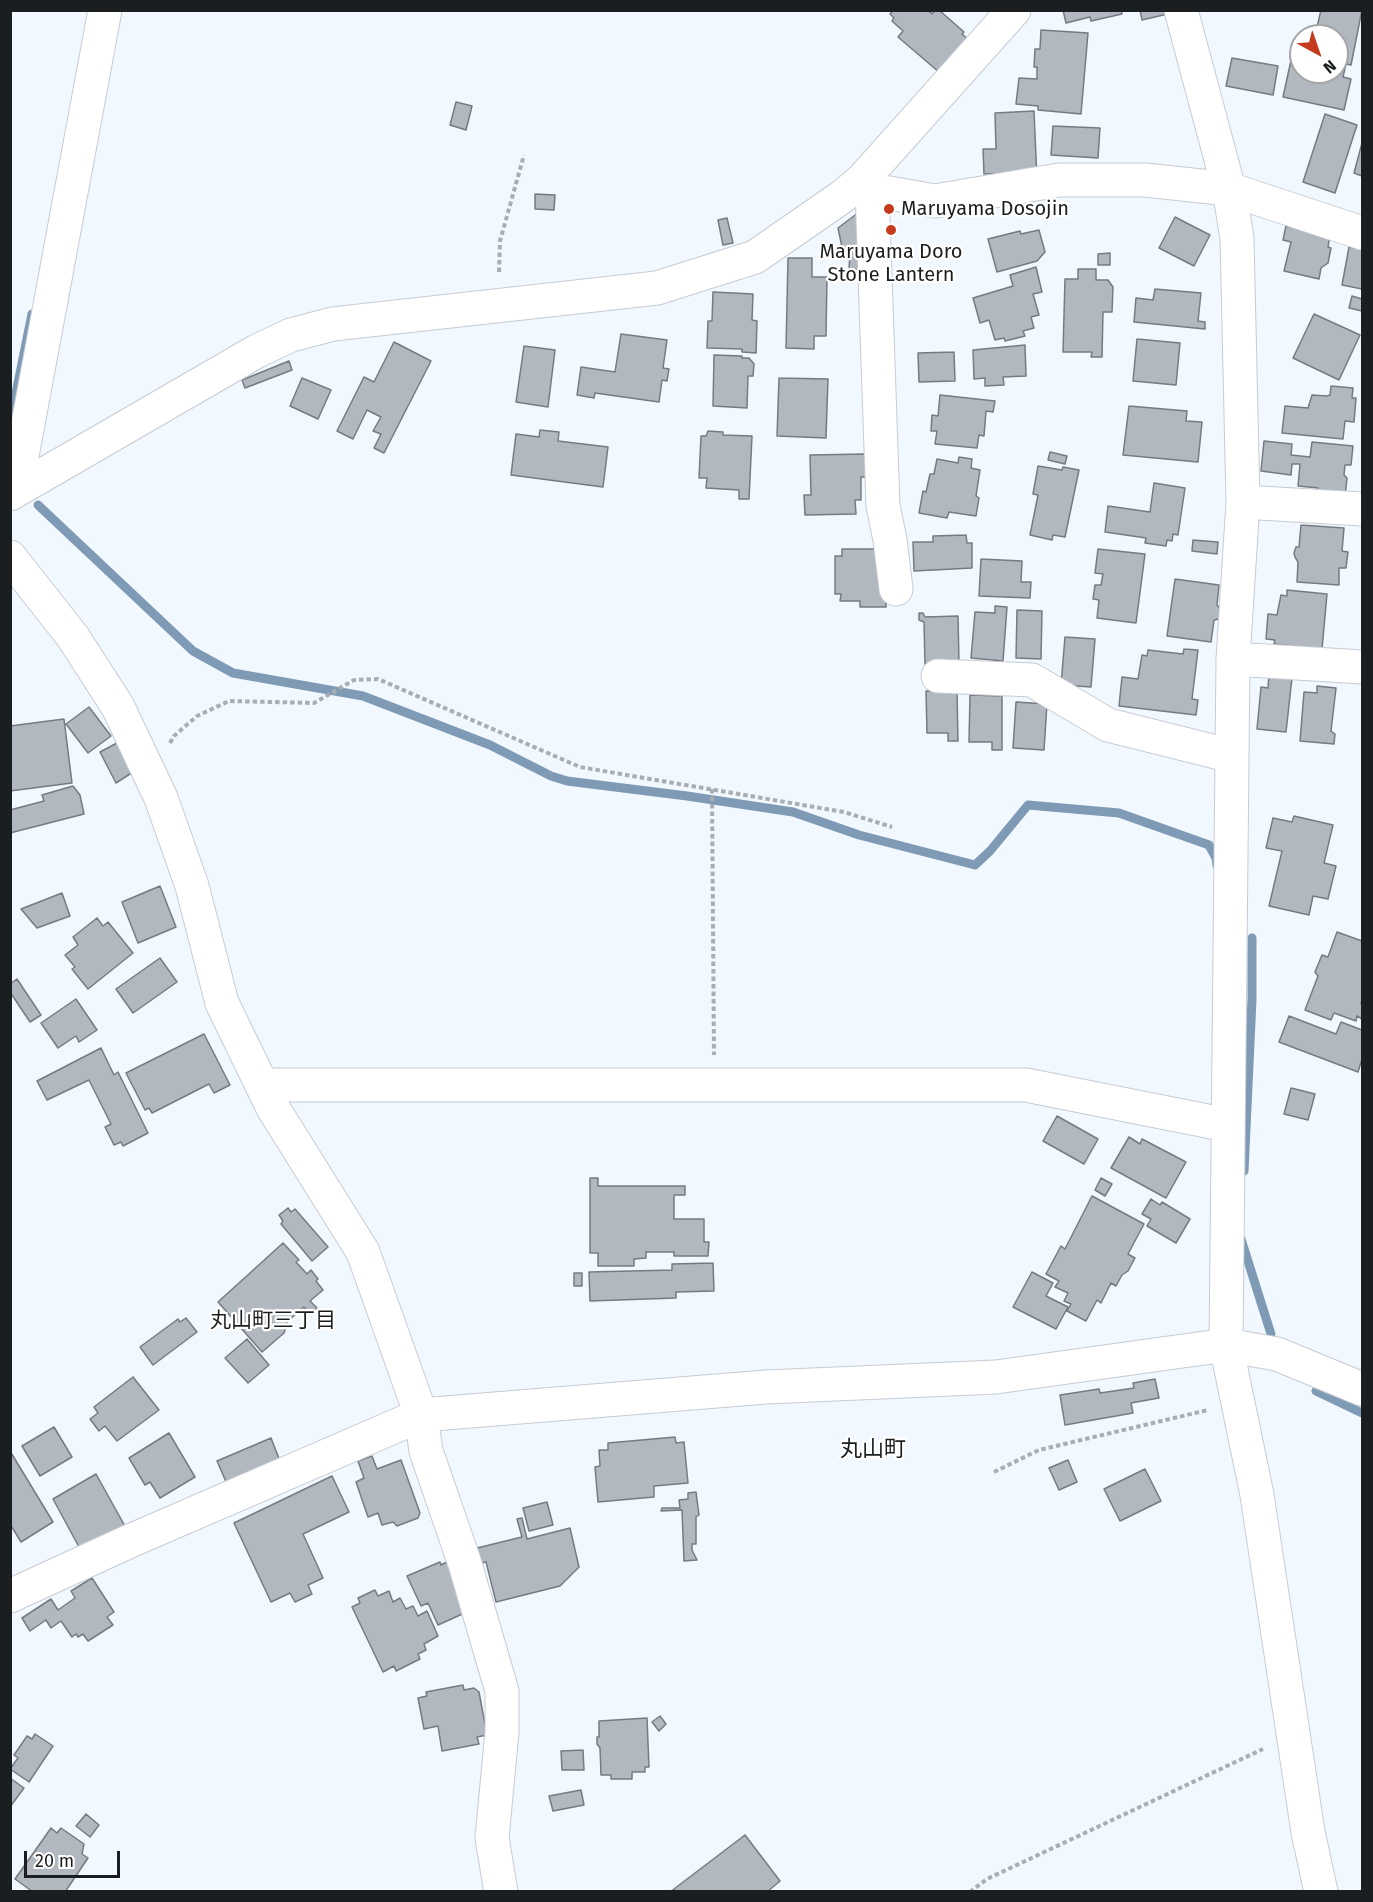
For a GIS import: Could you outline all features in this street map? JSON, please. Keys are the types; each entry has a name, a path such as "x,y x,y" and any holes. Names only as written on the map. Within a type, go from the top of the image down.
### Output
{"street":[{"path":"10,471 22,456 105,10"},
{"path":"10,494 246,357 291,335 333,324 657,288 756,257 843,196 868,184 1014,10"},
{"path":"1181,10 1229,189 1237,237 1244,502 1233,659 1226,1345 1257,1495 1308,1832 1321,1892"},
{"path":"868,184 935,201 1059,180 1145,180 1229,189 1362,233"},
{"path":"868,184 883,507 896,589"},
{"path":"1244,502 1362,509"},
{"path":"10,557 73,637 118,707 161,798 192,886 222,1003 273,1108 363,1252 421,1415 426,1451 465,1564 502,1691 502,1732 492,1838 501,1892"},
{"path":"1233,659 1362,667"},
{"path":"938,676 1032,680 1108,725 1232,756"},
{"path":"262,1085 1026,1085 1227,1125"},
{"path":"10,1596 130,1541 421,1415 766,1387 996,1377 1226,1345 1276,1354 1362,1389"}],"path":[{"path":"498,306 500,241 524,155"},
{"path":"151,778 174,736 196,716 229,701 314,703 354,680 378,679 580,767 844,812 892,827"},
{"path":"712,790 715,1085"},
{"path":"994,1472 1039,1450 1238,1403"},
{"path":"970,1892 998,1874 1294,1735"}],"building":[{"path":"893,10 927,10 932,14 935,10 939,10 964,32 962,34 969,40 940,73 898,37 903,31 892,21 894,18 890,14"},
{"path":"1063,10 1121,10 1122,14 1091,21 1090,17 1066,23"},
{"path":"1140,10 1171,10 1172,13 1142,20"},
{"path":"1321,10 1362,10 1351,65 1349,65 1349,24 1318,24"},
{"path":"1041,30 1088,33 1081,114 1038,110 1038,106 1016,104 1019,78 1037,79 1037,67 1034,67 1035,49 1040,49"},
{"path":"1232,58 1278,66 1273,95 1226,86"},
{"path":"1289,70 1289,84 1349,84 1349,78 1351,79 1344,110 1283,97"},
{"path":"456,102 472,106 466,130 450,125"},
{"path":"1034,111 1037,180 1022,173 984,174 983,149 996,149 995,113"},
{"path":"1325,114 1357,125 1335,193 1303,182"},
{"path":"1053,126 1100,128 1098,158 1051,155"},
{"path":"1362,143 1362,176 1354,173"},
{"path":"535,194 555,195 554,210 535,209"},
{"path":"863,209 863,269 849,270 850,251 843,252 838,228"},
{"path":"1175,217 1210,235 1194,266 1159,248"},
{"path":"727,218 733,243 723,245 718,220"},
{"path":"1286,226 1330,235 1328,247 1331,248 1328,263 1321,268 1319,279 1284,271 1291,242 1283,240"},
{"path":"1039,230 1045,252 1037,261 997,272 988,239 1020,231 1021,234"},
{"path":"1349,247 1362,249 1362,289 1342,285"},
{"path":"1110,253 1110,265 1098,265 1098,254"},
{"path":"788,258 812,258 812,277 827,277 826,336 814,336 814,349 786,348"},
{"path":"1036,267 1042,292 1033,294 1039,315 1031,317 1034,328 1023,331 1025,336 1005,341 1004,338 995,340 989,320 980,323 973,298 1013,286 1010,275"},
{"path":"1078,269 1096,269 1096,280 1108,280 1113,287 1112,312 1103,312 1102,357 1091,357 1092,352 1063,352 1065,279 1078,279"},
{"path":"1155,289 1201,293 1198,321 1205,322 1205,329 1134,322 1136,298 1153,300"},
{"path":"713,292 753,294 752,320 757,321 756,353 742,352 742,349 707,348 708,321 712,321"},
{"path":"1352,296 1362,299 1362,311 1349,308"},
{"path":"1314,314 1360,335 1339,380 1293,358"},
{"path":"621,334 667,340 663,368 669,369 667,381 662,380 659,402 595,393 594,398 577,395 581,367 615,372"},
{"path":"1137,339 1180,343 1176,385 1133,381"},
{"path":"394,342 431,361 384,453 374,448 381,434 373,431 381,417 367,410 353,439 337,431 364,377 374,382"},
{"path":"1025,345 1026,376 1003,377 1004,385 985,386 985,378 974,379 973,350"},
{"path":"524,346 555,350 548,407 516,402"},
{"path":"954,352 955,381 919,382 918,353"},
{"path":"714,355 742,356 742,358 749,358 754,364 753,376 748,376 747,408 713,406"},
{"path":"289,361 292,370 245,388 242,380"},
{"path":"302,378 331,390 318,419 290,406"},
{"path":"779,378 828,379 826,438 777,436"},
{"path":"1331,386 1353,388 1352,398 1356,398 1354,422 1345,421 1343,439 1282,433 1285,406 1308,408 1312,395 1330,395"},
{"path":"940,395 995,401 993,412 986,411 984,436 979,435 977,448 935,444 937,431 931,431 932,415 938,416"},
{"path":"1129,406 1187,411 1186,421 1202,422 1198,462 1123,455"},
{"path":"540,430 559,432 558,441 608,447 603,487 511,475 516,434 539,437"},
{"path":"708,431 723,432 723,435 752,436 749,499 739,499 739,490 706,488 707,478 699,478 701,436 706,436"},
{"path":"1264,441 1292,444 1291,455 1310,457 1312,442 1353,446 1351,465 1345,465 1344,475 1347,478 1345,497 1317,494 1318,488 1298,486 1300,464 1292,464 1291,475 1261,471"},
{"path":"1050,452 1067,456 1065,464 1048,460"},
{"path":"866,454 866,477 861,477 861,500 855,500 856,514 805,515 804,495 811,495 810,455"},
{"path":"959,457 972,459 971,468 980,470 976,516 949,512 947,518 919,513 923,491 926,492 930,474 934,474 937,459 958,463"},
{"path":"1038,466 1079,470 1065,537 1053,535 1052,540 1030,535 1038,495 1033,494"},
{"path":"1154,483 1185,488 1178,535 1173,534 1172,541 1167,540 1166,546 1145,543 1146,538 1105,532 1108,506 1150,512"},
{"path":"1301,525 1344,528 1342,551 1348,552 1346,568 1339,568 1339,585 1297,582 1298,562 1294,553 1296,547 1299,547"},
{"path":"966,535 967,543 972,543 972,568 914,571 913,542 933,542 933,536"},
{"path":"1193,540 1218,542 1217,554 1192,551"},
{"path":"842,549 879,549 886,583 886,607 860,607 860,601 840,601 841,594 835,594 835,556 842,556"},
{"path":"1098,549 1145,554 1136,623 1097,618 1099,600 1093,599 1095,585 1101,585 1103,574 1095,573"},
{"path":"981,559 1022,561 1021,582 1031,582 1030,598 979,596"},
{"path":"1175,579 1219,585 1217,605 1220,609 1219,619 1214,620 1211,642 1167,636"},
{"path":"1287,590 1327,594 1322,649 1274,644 1275,640 1266,639 1268,614 1277,615 1281,595 1287,596"},
{"path":"995,606 1007,607 1003,661 971,658 975,612 995,613"},
{"path":"1017,610 1042,611 1041,659 1016,658"},
{"path":"919,613 923,613 925,617 958,616 959,663 925,664 924,622 919,620"},
{"path":"1065,637 1095,639 1091,687 1061,685"},
{"path":"1184,649 1198,650 1192,699 1198,700 1196,715 1119,706 1122,677 1138,679 1142,655 1147,656 1148,650 1183,654"},
{"path":"1269,675 1292,678 1286,732 1257,729 1261,687 1268,688"},
{"path":"1317,686 1336,688 1331,731 1335,734 1334,744 1300,741 1304,692 1317,693"},
{"path":"926,691 957,691 958,741 948,741 948,733 927,733"},
{"path":"970,695 1002,696 1002,750 992,750 992,742 969,742"},
{"path":"1016,702 1047,704 1044,750 1013,748"},
{"path":"89,707 111,736 88,753 66,724"},
{"path":"64,719 72,783 10,791 10,726"},
{"path":"117,743 133,772 116,783 100,752"},
{"path":"73,786 80,795 84,814 10,833 10,810 44,801 42,795"},
{"path":"1294,816 1333,825 1324,863 1336,866 1328,899 1313,896 1309,915 1269,906 1282,851 1266,848 1273,818 1292,822"},
{"path":"160,886 176,927 138,943 122,902"},
{"path":"62,893 70,916 37,928 21,909"},
{"path":"97,918 103,926 108,922 133,953 88,989 72,969 75,967 65,955 78,945 73,937"},
{"path":"1337,932 1362,941 1362,1019 1357,1016 1356,1021 1334,1013 1331,1020 1305,1010 1318,976 1315,972 1322,955 1328,957"},
{"path":"160,958 177,982 133,1013 116,989"},
{"path":"17,979 41,1015 30,1022 10,992 10,984"},
{"path":"76,999 97,1030 79,1042 76,1036 58,1048 41,1023"},
{"path":"1289,1016 1336,1034 1341,1022 1362,1030 1362,1059 1358,1072 1279,1042"},
{"path":"204,1034 230,1085 214,1093 209,1084 152,1113 149,1108 145,1110 126,1073"},
{"path":"101,1048 114,1075 118,1072 148,1133 123,1146 121,1142 114,1145 105,1127 111,1124 89,1080 47,1100 37,1081"},
{"path":"1291,1088 1315,1094 1308,1120 1284,1114"},
{"path":"1057,1116 1098,1139 1084,1164 1043,1141"},
{"path":"1129,1137 1140,1144 1142,1139 1186,1162 1166,1198 1111,1168"},
{"path":"590,1178 598,1178 598,1186 685,1186 685,1195 674,1195 674,1219 704,1219 704,1242 709,1242 708,1256 674,1256 674,1252 646,1252 646,1258 634,1259 634,1266 598,1266 598,1253 590,1253"},
{"path":"1101,1178 1112,1184 1105,1196 1095,1190"},
{"path":"1092,1196 1144,1224 1128,1254 1135,1258 1128,1271 1122,1275 1116,1286 1111,1283 1101,1303 1097,1300 1086,1321 1067,1311 1071,1304 1064,1301 1068,1293 1055,1287 1059,1281 1046,1274 1061,1246 1065,1249"},
{"path":"1151,1199 1160,1205 1162,1202 1190,1219 1176,1243 1147,1226 1151,1219 1142,1214"},
{"path":"288,1208 291,1212 295,1209 328,1247 312,1261 281,1224 283,1221 279,1215"},
{"path":"283,1243 299,1260 296,1262 307,1274 311,1270 323,1290 310,1301 317,1308 310,1314 304,1307 288,1321 284,1333 262,1352 218,1302"},
{"path":"713,1263 714,1291 676,1292 676,1298 590,1301 589,1272 672,1270 672,1264"},
{"path":"1032,1272 1053,1283 1046,1296 1068,1307 1056,1329 1013,1307"},
{"path":"574,1273 582,1273 582,1286 574,1286"},
{"path":"186,1318 197,1332 153,1365 140,1347 178,1319 180,1322"},
{"path":"247,1339 269,1365 248,1383 225,1358"},
{"path":"133,1377 159,1410 117,1441 105,1426 99,1431 90,1419 98,1413 94,1407"},
{"path":"1155,1379 1159,1398 1131,1403 1133,1413 1065,1425 1060,1395 1099,1389 1100,1393 1134,1388 1133,1383"},
{"path":"54,1427 72,1457 40,1476 22,1446"},
{"path":"169,1433 195,1477 160,1498 150,1482 145,1485 129,1458"},
{"path":"675,1437 676,1443 684,1442 688,1483 654,1486 654,1497 598,1502 595,1467 600,1466 599,1450 608,1450 608,1443"},
{"path":"271,1438 280,1461 227,1484 217,1461"},
{"path":"10,1451 53,1522 21,1542 10,1524"},
{"path":"372,1456 377,1469 401,1460 420,1513 418,1518 397,1526 393,1522 382,1525 378,1513 368,1517 356,1482 364,1478 358,1461"},
{"path":"1068,1460 1077,1482 1059,1490 1049,1468"},
{"path":"1145,1469 1161,1501 1120,1521 1104,1489"},
{"path":"96,1474 126,1528 79,1547 53,1499"},
{"path":"332,1476 349,1512 303,1534 323,1578 308,1585 312,1594 295,1602 290,1593 271,1602 234,1523"},
{"path":"696,1492 699,1515 696,1517 696,1544 692,1544 692,1550 697,1560 684,1561 682,1510 661,1511 662,1508 680,1508 679,1500 688,1499 688,1493"},
{"path":"547,1502 553,1525 529,1531 523,1508"},
{"path":"522,1518 527,1539 570,1528 579,1567 560,1586 496,1602 486,1562 480,1563 477,1548 522,1537 517,1519"},
{"path":"440,1562 441,1565 447,1562 469,1611 438,1625 428,1603 421,1606 407,1576"},
{"path":"92,1578 114,1612 107,1617 113,1625 88,1641 83,1634 78,1637 76,1634 72,1637 61,1621 51,1628 46,1620 30,1631 22,1618 51,1599 58,1610 75,1598 71,1591"},
{"path":"375,1590 378,1596 389,1591 393,1602 400,1598 406,1609 413,1606 418,1616 427,1611 438,1636 424,1644 426,1650 418,1654 420,1659 396,1671 394,1666 383,1672 352,1607 360,1603 358,1598"},
{"path":"463,1685 464,1690 474,1688 479,1692 487,1735 477,1737 479,1744 442,1751 438,1726 424,1729 418,1698 427,1696 426,1692"},
{"path":"660,1716 666,1724 659,1731 652,1722"},
{"path":"647,1718 649,1767 645,1767 645,1772 632,1772 632,1779 611,1779 611,1775 601,1775 600,1748 597,1744 599,1721"},
{"path":"35,1734 53,1746 29,1782 10,1769 18,1758 14,1755 27,1736 32,1739"},
{"path":"583,1750 584,1770 562,1770 561,1751"},
{"path":"10,1778 24,1788 10,1807"},
{"path":"581,1790 584,1805 553,1811 549,1796"},
{"path":"86,1814 99,1825 90,1837 76,1826"},
{"path":"51,1828 57,1833 61,1828 84,1844 82,1854 88,1858 65,1892 33,1892 15,1879"},
{"path":"745,1835 780,1881 767,1892 670,1892"}],"waterway":[{"path":"10,423 32,314"},
{"path":"38,505 193,651 233,673 363,696 490,745 551,776 567,781 793,812 859,835 975,865 990,851 1028,805 1119,813 1209,845 1216,858 1217,866"},
{"path":"1244,1171 1252,1000 1252,938"},
{"path":"1241,1239 1271,1334"},
{"path":"1316,1391 1362,1413"}],"place":[{"name":"Maruyama Dosojin","path":"889,209"},
{"name":"Maruyama Doro Stone Lantern","path":"891,230"}],"district":[{"name":"丸山町三丁目","path":"273,1321"},
{"name":"丸山町","path":"873,1450"}]}
